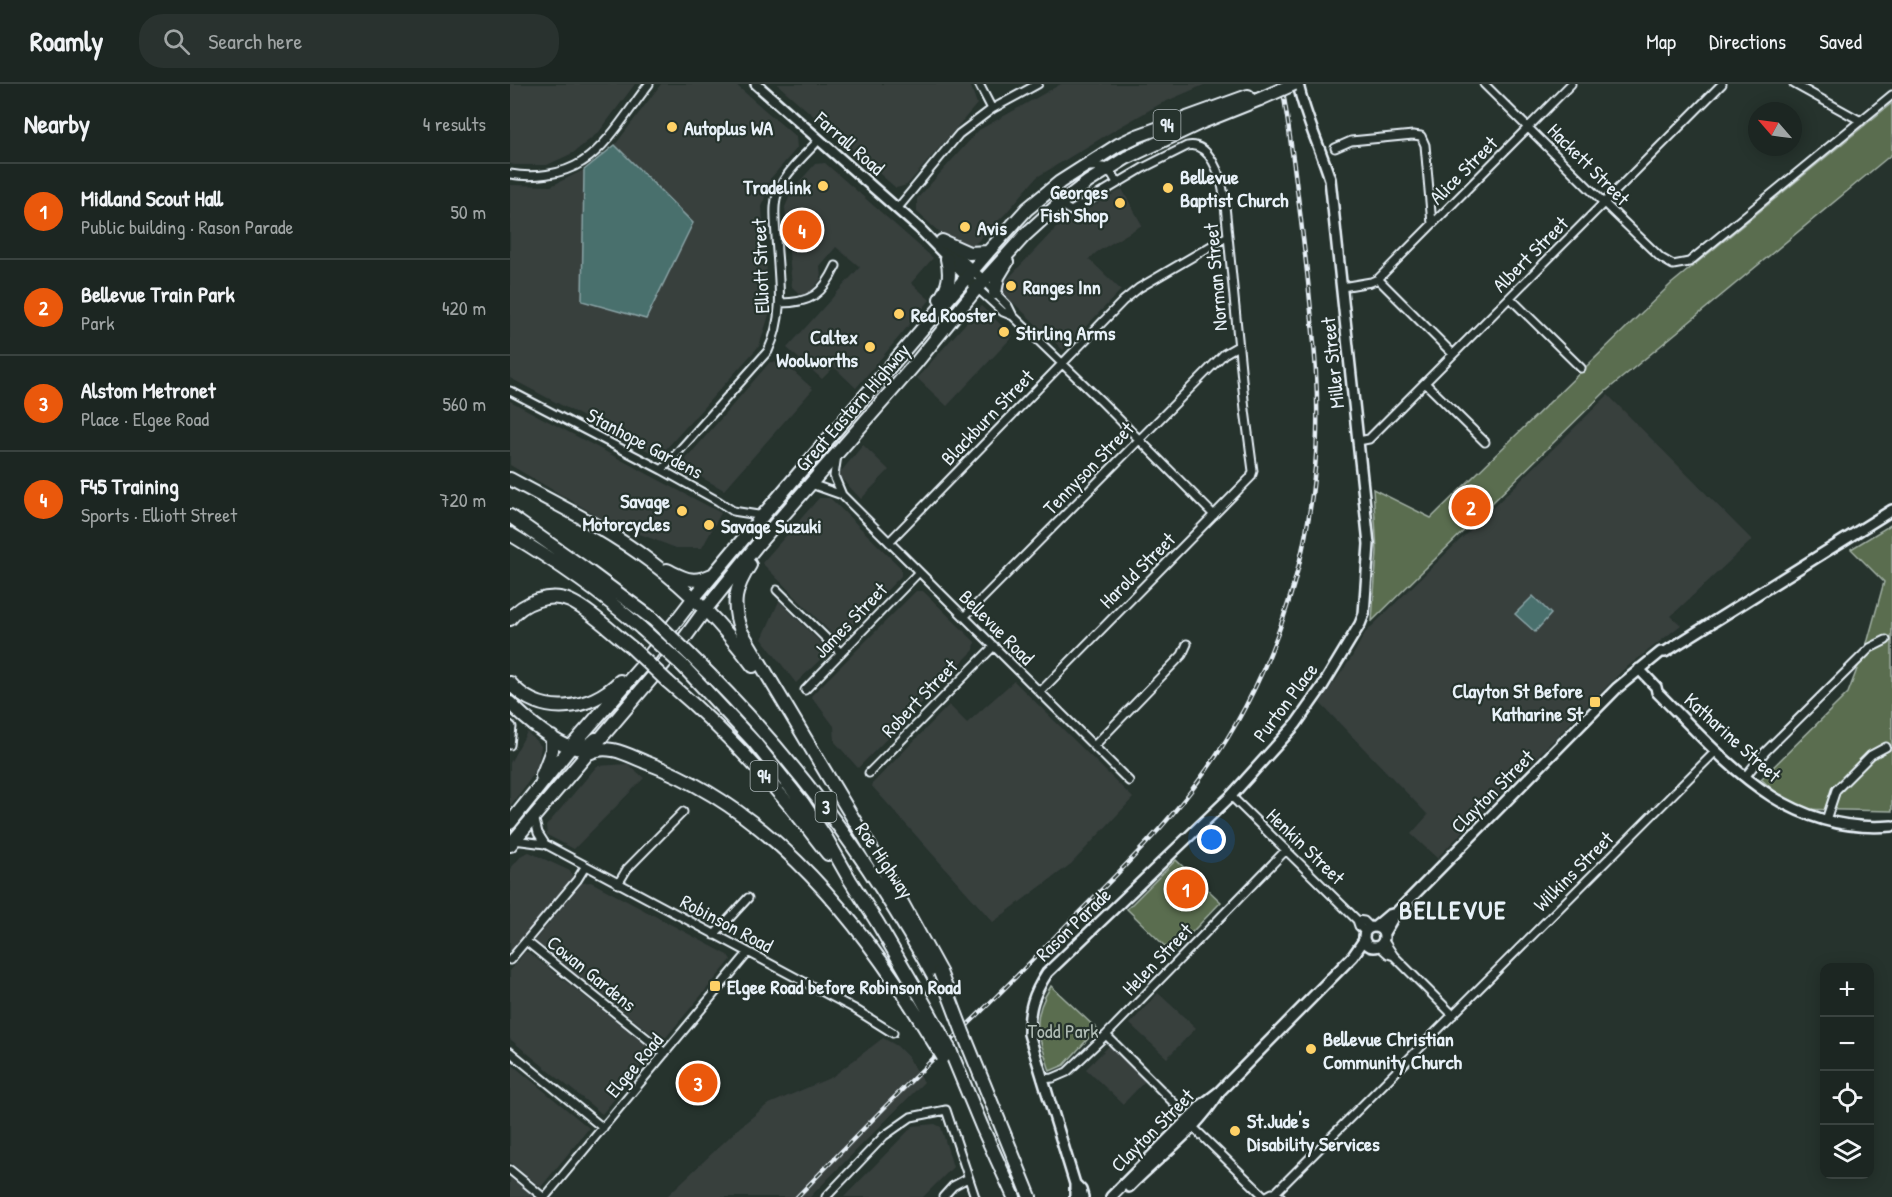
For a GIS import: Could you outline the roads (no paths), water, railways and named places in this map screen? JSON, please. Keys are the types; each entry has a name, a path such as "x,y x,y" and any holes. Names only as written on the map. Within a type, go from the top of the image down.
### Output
{"highway":[{"name":"Great Eastern Highway","path":"512,842 678,646 758,544 1011,250 1059,204 1108,168 1259,96 1277,84"},
{"name":"Great Eastern Highway","path":"510,823 571,747 640,668 693,599 765,513 922,328 1027,209 1081,167 1137,136 1296,84"},
{"path":"942,241 969,253 988,252"},
{"path":"995,293 998,277 1010,257 1011,250"},
{"path":"922,328 947,288 949,269 947,259"},
{"path":"510,478 610,534 652,563 705,610 746,656 802,733"},
{"name":"Roe Highway","path":"510,516 654,620 732,695 818,796 893,906 937,976 964,1035 1030,1197"},
{"name":"Roe Highway","path":"510,534 600,593 641,628 682,665 735,720 780,772 825,836 920,994 1014,1197"},
{"name":"94","path":"758,544 754,560 744,575 736,595 735,617 747,643 884,870 937,976"},
{"path":"652,563 691,581 702,580 714,575"},
{"name":"94","path":"510,619 519,609 536,600 563,599 571,601 584,610 631,647 697,706 739,748 780,793 850,880"},
{"name":"94","path":"510,683 525,697 536,703 550,706 574,706 598,699 640,668"},
{"path":"510,703 552,737 571,747 579,749 585,747 603,735"},
{"path":"522,808 547,766 553,746 552,737"},
{"path":"587,754 600,748 626,754 665,769 738,811 793,858 842,910 876,953 946,1054"}],"main road":[{"name":"Farrall Road","path":"756,84 920,230 947,259 980,284"},
{"name":"Miller Street","path":"1296,84 1330,179 1369,544 1366,597 1360,624"},
{"name":"Farrall Road","path":"920,230 942,241 969,274"},
{"name":"Clayton Street","path":"1111,1197 1189,1120 1212,1104 1220,1091 1353,956 1363,952 1389,915 1396,913 1614,694 1661,652 1665,652 1892,510"},
{"name":"Purton Place","path":"1231,796 1296,724 1322,687 1360,624"},
{"name":"Katharine Street","path":"1639,672 1716,751 1745,777 1782,804 1826,820 1859,827 1892,826"},
{"name":"Rason Parade","path":"1075,1197 1075,1184 1029,1034 1029,1014 1038,987 1047,973 1231,796"},
{"name":"Clayton Street","path":"1119,1197 1189,1120"},
{"name":"Rason Parade","path":"1075,1184 1081,1190 1083,1197"}],"street":[{"path":"510,174 523,176 554,173 582,162 603,143 649,84"},
{"path":"980,84 992,109"},
{"path":"897,209 959,134 992,109 1038,84"},
{"name":"Hackett Street","path":"1484,84 1661,258 1673,265 1689,262 1861,121"},
{"name":"Alice Street","path":"1378,279 1571,84"},
{"name":"Albert Street","path":"1358,441 1369,439 1722,84"},
{"path":"1794,84 1861,121 1892,95"},
{"path":"1335,148 1351,141 1421,136 1424,139 1432,224"},
{"name":"Elliott Street","path":"662,470 768,351 779,322 780,303 774,205 782,183 795,165 818,141"},
{"name":"Norman Street","path":"1059,204 1071,211 1117,183 1187,146 1201,147 1217,169 1223,186 1238,346 1253,468"},
{"path":"1081,167 1104,166 1108,168 1117,183"},
{"name":"Blackburn Street","path":"889,542 1123,301 1139,288 1228,236"},
{"path":"780,303 798,303 811,298 830,279 836,266"},
{"path":"1342,287 1378,279 1453,354"},
{"path":"980,284 1004,312 1013,316"},
{"path":"980,284 995,293 1008,306 1013,316 1214,515"},
{"path":"1510,298 1581,368"},
{"name":"Tennyson Street","path":"964,617 1224,354 1238,346"},
{"path":"1425,383 1485,442"},
{"name":"Stanhope Gardens","path":"510,391 662,470 733,511 758,515 765,513"},
{"path":"838,453 834,476 842,495"},
{"name":"Harold Street","path":"1040,692 1251,477 1253,468"},
{"name":"Bellevue Road","path":"811,484 842,495 1129,781"},
{"name":"James Street","path":"805,690 919,572"},
{"path":"777,590 841,653"},
{"path":"1745,777 1765,752 1870,648 1886,640"},
{"path":"1094,746 1182,655 1187,644"},
{"name":"Robert Street","path":"869,773 994,646"},
{"path":"510,725 512,727 510,745"},
{"path":"1826,820 1836,790 1870,755 1887,747"},
{"name":"Wilkins Street","path":"1272,1195 1716,751"},
{"name":"Henkin Street","path":"1231,796 1357,920 1359,926 1374,936 1453,1016"},
{"path":"618,884 627,869 683,812"},
{"path":"534,816 538,833 544,844"},
{"name":"Robinson Road","path":"512,842 544,844 853,1008 893,1033"},
{"name":"Helen Street","path":"1042,1079 1053,1078 1067,1072 1286,850"},
{"path":"510,960 577,880 585,867"},
{"path":"714,935 748,898"},
{"name":"Cowan Gardens","path":"526,941 665,1053"},
{"name":"Elgee Road","path":"544,1197 748,953"},
{"path":"1106,1035 1189,1120 1272,1195"},
{"path":"510,1052 603,1128"},
{"path":"826,1197 884,1136 911,1117 946,1110 975,1197"},
{"path":"510,1170 544,1197"},
{"path":"943,1197 953,1186 968,1178"}],"water":[{"path":"615,145 693,223 646,319 582,301 584,170"},
{"path":"1533,596 1551,614 1535,632 1515,614"}],"railway":[{"path":"797,1197 1162,826 1197,783 1221,748 1243,712 1262,673 1278,634 1302,552 1310,510 1317,444 1316,370 1312,321 1299,201 1282,84"}],"place":[{"name":"Autoplus WA","path":"672,127"},
{"name":"Tradelink","path":"823,186"},
{"name":"Bellevue Baptist Church","path":"1168,188"},
{"name":"Georges Fish Shop","path":"1120,203"},
{"name":"Avis","path":"965,227"},
{"name":"F45 Training","path":"802,230"},
{"name":"Ranges Inn","path":"1011,286"},
{"name":"Red Rooster","path":"899,314"},
{"name":"Stirling Arms","path":"1004,332"},
{"name":"Caltex Woolworths","path":"870,347"},
{"name":"Bellevue Train Park","path":"1471,507"},
{"name":"Savage Motorcycles","path":"682,511"},
{"name":"Savage Suzuki","path":"709,525"},
{"name":"Clayton St Before Katharine St","path":"1595,702"},
{"name":"Midland Scout Hall","path":"1186,889"},
{"name":"Elgee Road before Robinson Road","path":"715,986"},
{"name":"Bellevue Christian Community Church","path":"1311,1049"},
{"name":"Alstom Metronet","path":"698,1083"},
{"name":"St.Jude's Disability Services","path":"1235,1131"}],"district":[{"name":"BELLEVUE","path":"1453,909"}],"park label":[{"name":"Todd Park","path":"1063,1030"}]}
